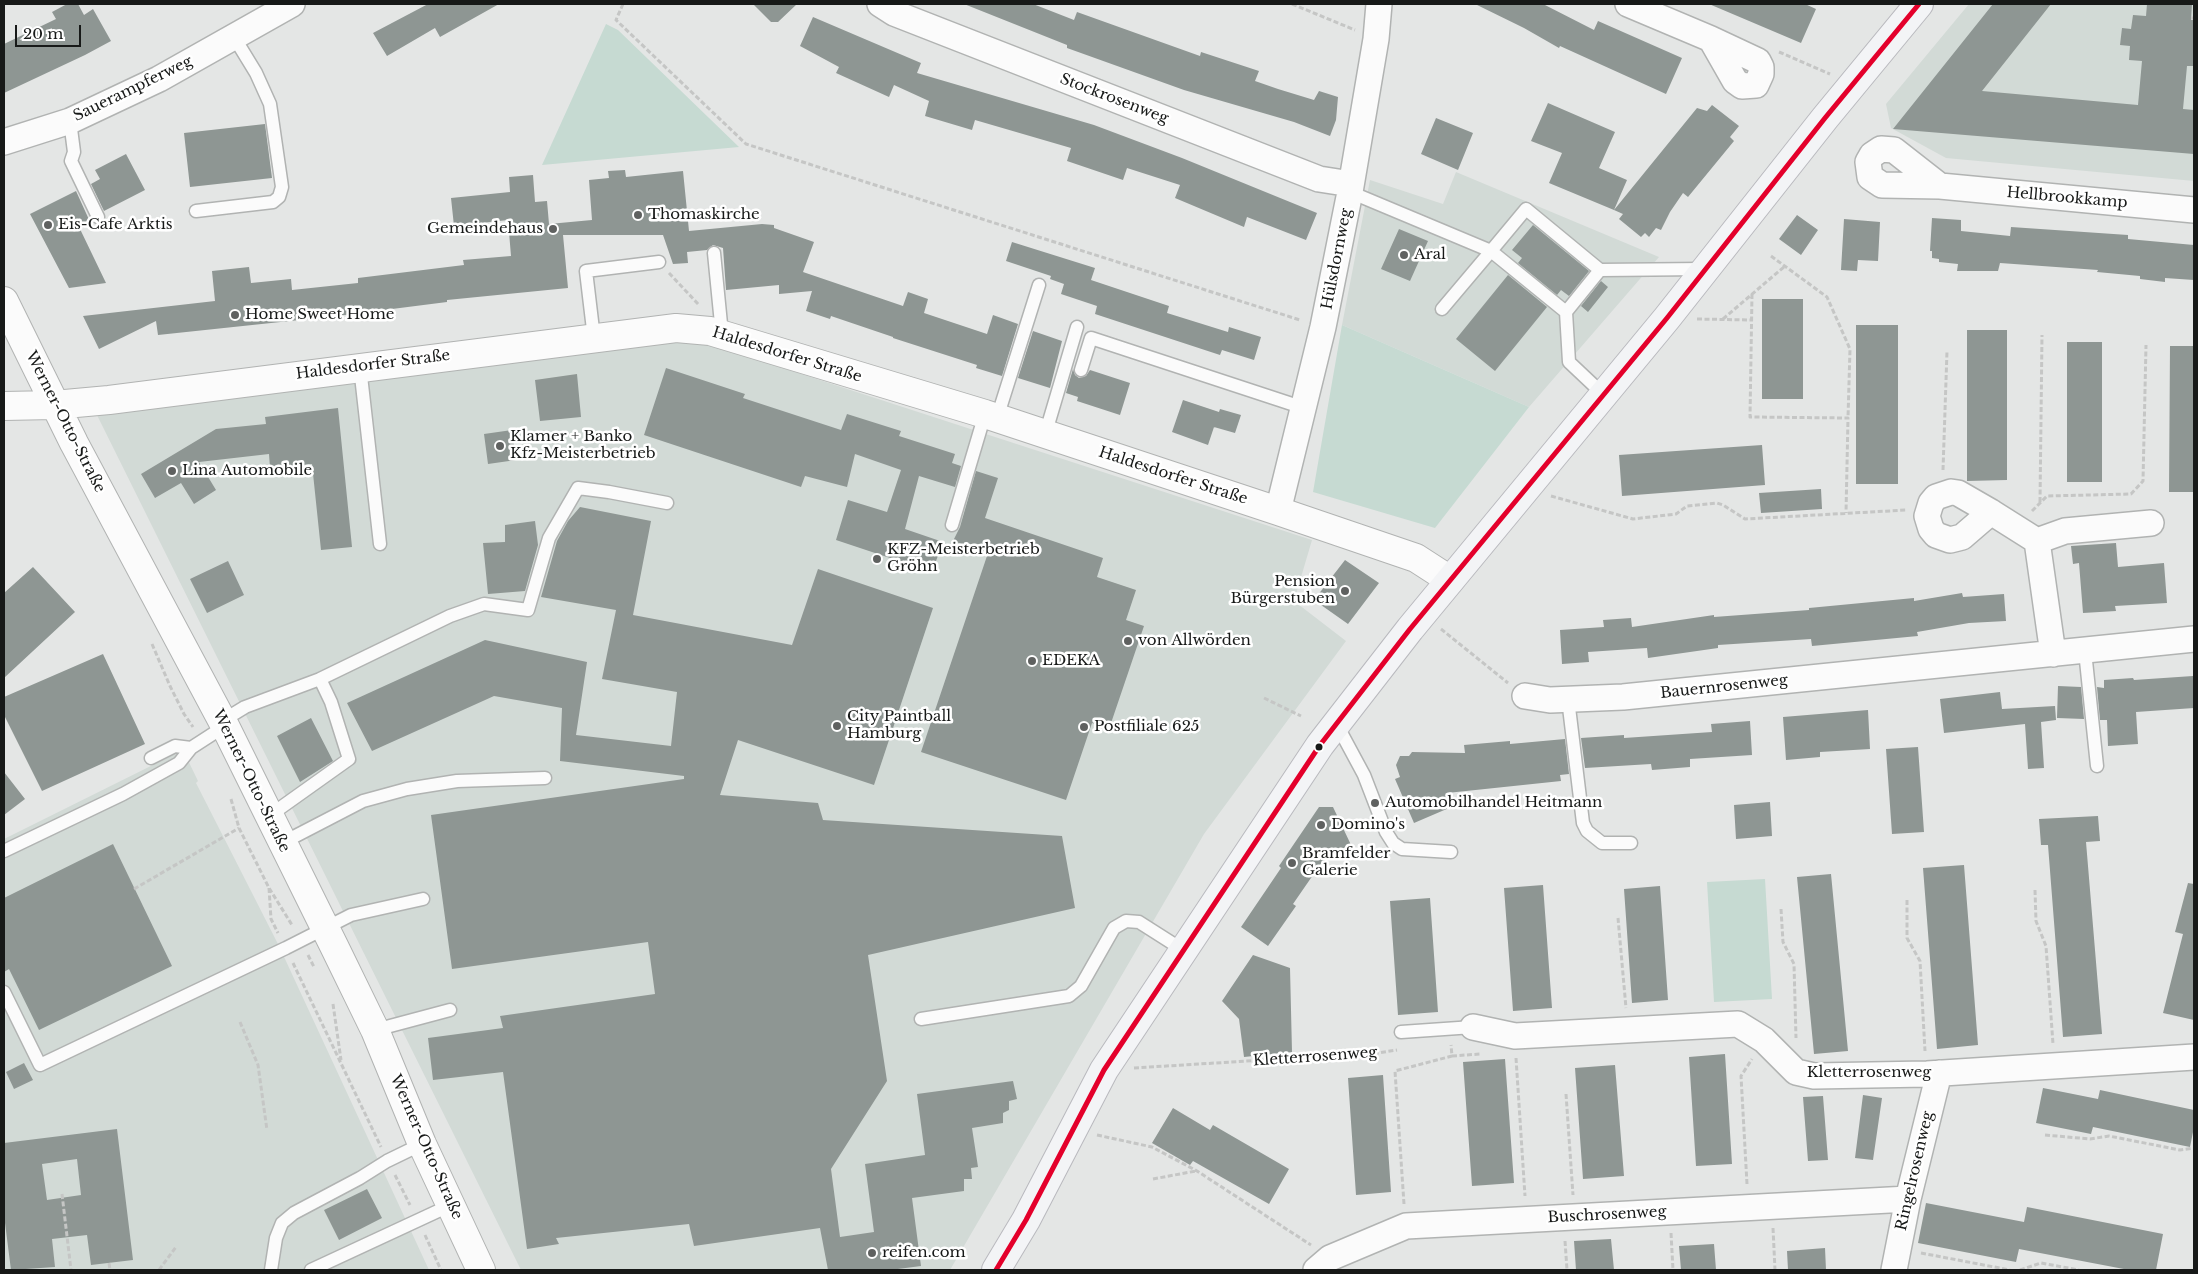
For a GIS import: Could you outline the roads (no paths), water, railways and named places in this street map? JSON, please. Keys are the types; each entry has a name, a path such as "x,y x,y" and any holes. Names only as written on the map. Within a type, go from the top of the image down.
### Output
{"main road":[{"path":"996,1270 1026,1220 1104,1070 1320,745 1450,580 1604,395 1919,4"}],"street":[{"name":"Sauerampferweg","path":"257,24 274,4"},
{"name":"Sauerampferweg","path":"4,142 70,121 159,79 292,4"},
{"name":"Stockrosenweg","path":"880,4 894,13 1319,179 1351,188"},
{"name":"Hülsdornweg","path":"1278,510 1323,327 1351,188 1376,39 1379,4"},
{"path":"1635,5 1711,39 1735,81 1742,86 1756,84 1760,80 1761,67 1758,61"},
{"name":"Hellbrookkamp","path":"1940,186 2194,210"},
{"name":"Werner-Otto-Straße","path":"4,301 54,405 223,724 269,816 282,843 313,934 375,1030 422,1144 452,1204 481,1270"},
{"name":"Haldesdorfer Straße","path":"4,406 54,405 676,328 716,332 991,416 1278,510 1416,558 1450,580"},
{"path":"1991,512 1962,537 1950,540 1936,535 1930,529 1927,516 1935,501 1958,493 1991,512 2037,541"},
{"path":"2037,541 2065,531 2151,523"},
{"path":"2037,541 2053,654"},
{"name":"Bauernrosenweg","path":"1524,696 1550,700 1623,697 2194,640"},
{"name":"Kletterrosenweg","path":"1473,1027 1515,1036 1738,1024 1764,1040 1796,1072 1814,1076 2055,1067 2194,1057"},
{"name":"Ringelrosenweg","path":"1896,1260 1933,1073"},
{"name":"Buschrosenweg","path":"1323,1264 1406,1226 1908,1199"}],"lane":[{"path":"196,211 273,202 279,197 282,187 270,104 256,73 234,37"},
{"path":"70,121 74,152 71,161 98,217"},
{"path":"1351,188 1491,251 1566,312"},
{"path":"1442,309 1526,209 1600,270 1705,269"},
{"path":"714,253 716,332"},
{"path":"594,338 586,271 659,262"},
{"path":"1600,270 1566,312 1569,362 1604,395"},
{"path":"952,524 1039,285"},
{"path":"1045,434 1077,327"},
{"path":"1080,370 1091,338 1304,408"},
{"path":"360,367 380,544"},
{"path":"4,851 124,794 179,763 196,745 245,706 320,679 450,616 484,604 528,610 549,538 578,488 667,503"},
{"path":"2085,651 2097,766"},
{"path":"269,816 349,759 331,702 320,679"},
{"path":"1568,699 1583,823 1587,831 1602,843 1631,843"},
{"path":"1336,724 1364,775 1386,832 1393,843 1402,849 1451,852"},
{"path":"151,758 175,746 196,745"},
{"path":"282,843 363,801 407,789 457,781 545,778"},
{"path":"4,992 40,1065 351,915 423,899"},
{"path":"921,1020 1068,996 1081,986 1114,928 1126,921 1139,922 1183,950"},
{"path":"375,1030 450,1010"},
{"path":"1401,1032 1473,1027"},
{"path":"271,1270 276,1238 282,1223 294,1213 360,1178 387,1160 422,1144"},
{"path":"311,1270 452,1204"}],"place":[{"name":"Thomaskirche","path":"638,215"},
{"name":"Eis-Cafe Arktis","path":"48,225"},
{"name":"Gemeindehaus","path":"553,229"},
{"name":"Aral","path":"1404,255"},
{"name":"Home Sweet Home","path":"235,315"},
{"name":"Klamer + Banko Kfz-Meisterbetrieb","path":"500,446"},
{"name":"Lina Automobile","path":"172,471"},
{"name":"KFZ-Meisterbetrieb Gröhn","path":"877,559"},
{"name":"Pension Bürgerstuben","path":"1345,591"},
{"name":"von Allwörden","path":"1128,641"},
{"name":"EDEKA","path":"1032,661"},
{"name":"City Paintball Hamburg","path":"837,726"},
{"name":"Postfiliale 625","path":"1084,727"},
{"name":"Automobilhandel Heitmann","path":"1375,803"},
{"name":"Domino's","path":"1321,825"},
{"name":"Bramfelder Galerie","path":"1292,863"},
{"name":"reifen.com","path":"872,1253"}]}
